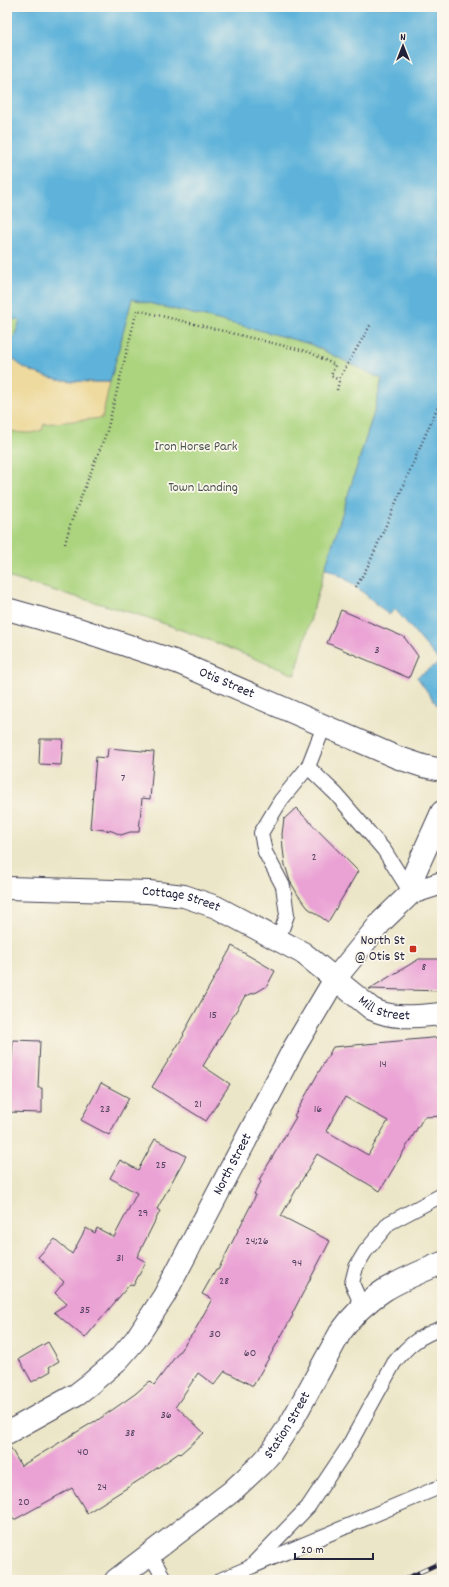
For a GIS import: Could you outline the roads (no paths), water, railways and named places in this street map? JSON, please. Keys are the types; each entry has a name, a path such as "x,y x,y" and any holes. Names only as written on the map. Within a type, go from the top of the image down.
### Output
{"main road":[{"name":"Otis Street","path":"7,609 78,629 177,662 405,760 442,770"},
{"path":"411,893 415,872 442,812"},
{"name":"North Street","path":"7,1433 76,1394 90,1384 118,1360 136,1339 164,1296 291,1055 335,979 382,921 411,893 442,882"},
{"name":"Cottage Street","path":"7,888 149,892 184,896 216,907 303,953 335,979"},
{"name":"Mill Street","path":"335,979 372,1008 381,1013 399,1016 442,1014"},
{"name":"Station Street","path":"116,1580 232,1492 271,1453 292,1421 340,1333 349,1320 362,1306 392,1285 442,1263"}],"lane":[{"path":"278,940 287,915 283,886 265,852 261,833 281,800 308,768 324,726"},
{"path":"308,768 336,794 384,850 411,893"},
{"path":"362,1306 352,1283 356,1267 365,1252 389,1223 442,1195"},
{"path":"250,1566 308,1507 348,1447 394,1363 402,1352 417,1339 442,1328"},
{"path":"220,1580 442,1486"},
{"path":"150,1554 165,1580"}],"water":[{"path":"7,7 442,7 442,712 417,677 440,662 395,609 389,615 367,595 343,577 325,568 375,409 382,379 310,344 132,299 110,382 87,382 51,378 29,370 19,364 8,353 20,321 7,317"}],"railway":[{"path":"403,1580 442,1562"}],"place":[{"name":"North St @ Otis St","path":"413,949"}],"park label":[{"name":"Iron Horse Park","path":"196,447"},
{"name":"Town Landing","path":"203,488"}]}
